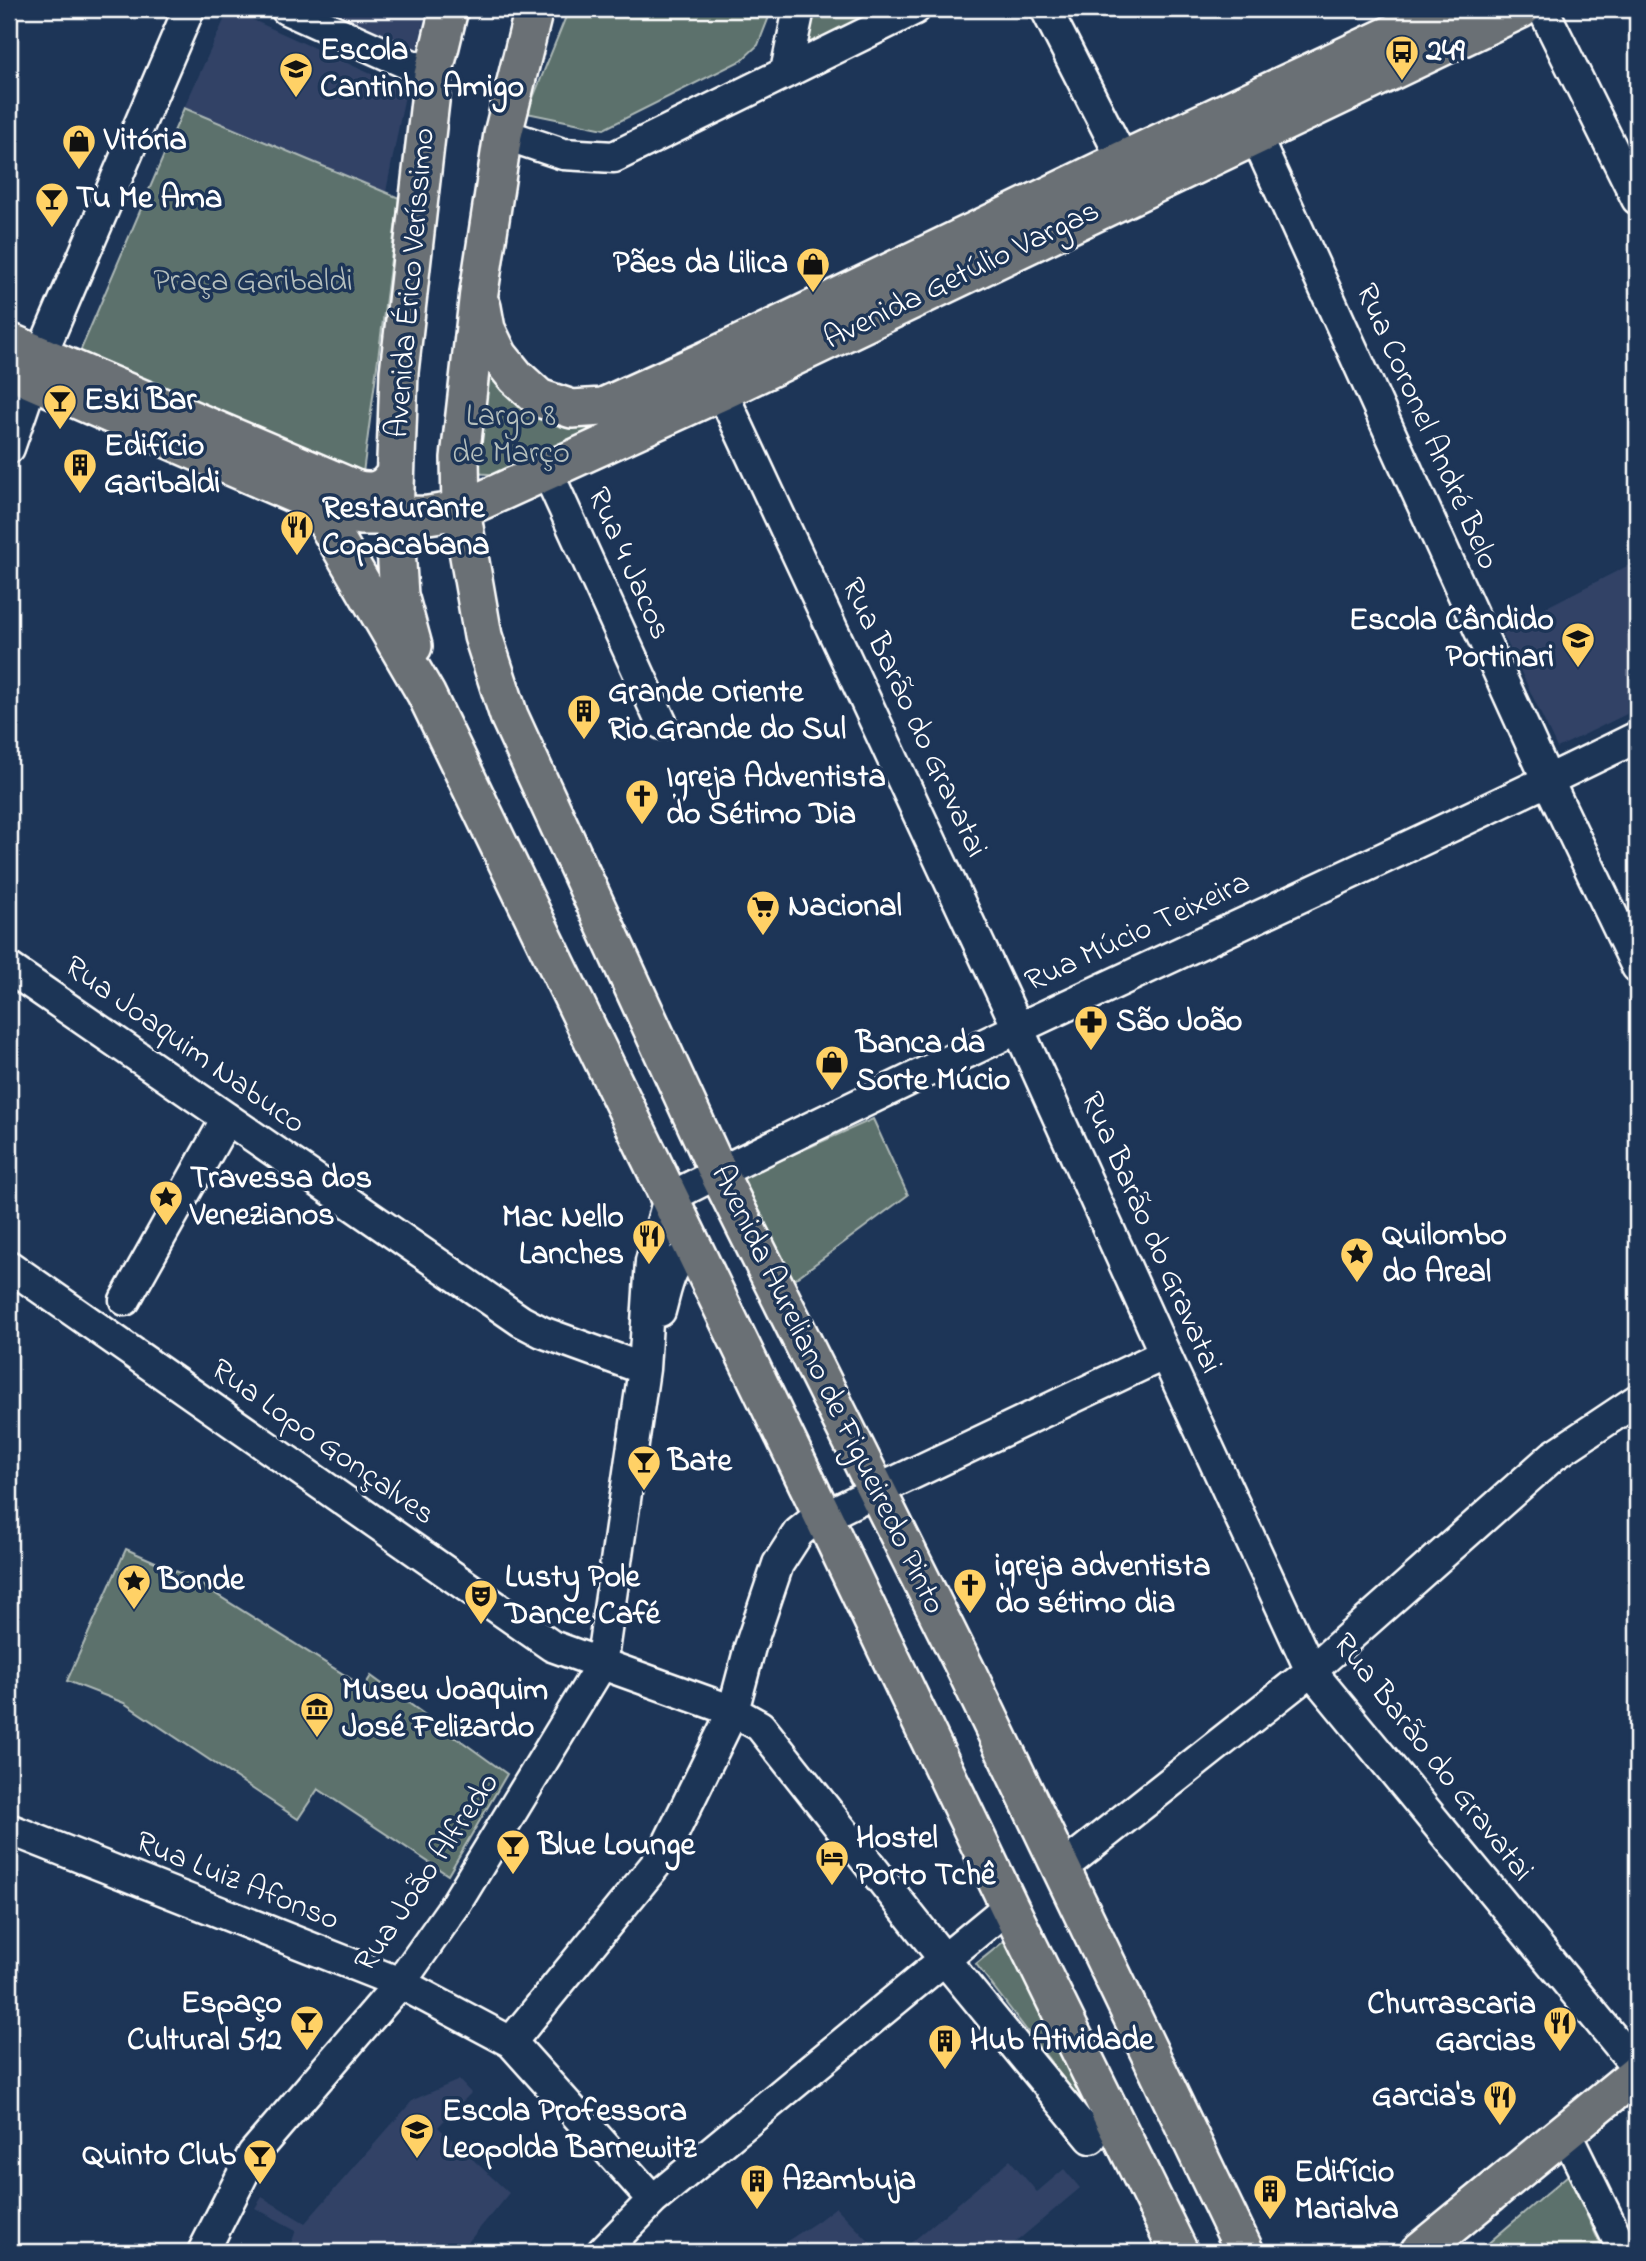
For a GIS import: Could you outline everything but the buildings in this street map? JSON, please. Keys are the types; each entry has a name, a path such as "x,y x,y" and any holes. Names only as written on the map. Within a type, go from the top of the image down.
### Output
{"main road":[{"name":"Avenida Érico Veríssimo","path":"394,517 399,372 433,75 449,9"},
{"name":"Avenida Érico Veríssimo","path":"461,510 460,458 479,292 503,134 534,9"},
{"name":"Avenida Getúlio Vargas","path":"394,517 461,510 547,471 715,376 1123,160 1248,120 1446,9"},
{"name":"Avenida Getúlio Vargas","path":"479,292 486,330 499,356 516,377 539,398 572,409 603,407 715,376 1248,120 1521,9"},
{"path":"23,362 355,489 377,491 388,484 394,474"},
{"path":"23,362 315,503 360,516 394,517 445,483 460,458"},
{"name":"Avenida Aureliano de Figueiredo Pinto","path":"315,503 426,694 1009,1906 1179,2252"},
{"name":"Avenida Aureliano de Figueiredo Pinto","path":"461,510 483,636 509,716 718,1172 1062,1868 1245,2252"},
{"name":"Avenida Aureliano de Figueiredo Pinto","path":"394,517 399,595 426,694"},
{"path":"1419,2252 1637,2073"}],"street":[{"path":"9,449 23,362 189,9"},
{"path":"286,9 433,75"},
{"path":"786,71 799,9"},
{"path":"503,134 563,153 614,157 915,9"},
{"path":"1046,9 1123,160"},
{"path":"1543,9 1637,199"},
{"name":"Rua Coronel André Belo","path":"1248,120 1548,781 1637,967"},
{"name":"Rua Barão do Gravatai","path":"715,376 1018,1028 1311,1671 1637,2067"},
{"name":"Rua 4 Jacos","path":"547,471 662,724"},
{"name":"Rua Múcio Teixeira","path":"669,1198 1018,1028 1637,737"},
{"name":"Rua Joaquim Nabuco","path":"9,968 521,1321 542,1332 644,1368"},
{"path":"125,1300 227,1118"},
{"name":"Rua João Alfredo","path":"203,2252 253,2154 400,1983 455,1905 601,1665 644,1368 651,1261 669,1198"},
{"name":"Rua João Alfredo","path":"644,1368 672,1268 694,1248"},
{"name":"Rua Lopo Gonçalves","path":"9,1266 551,1646 733,1711 760,1726 944,1959 1091,2138"},
{"path":"511,2042 662,1858 733,1711 750,1647 778,1564 798,1533 809,1524 876,1491 1165,1354"},
{"path":"1062,1868 1311,1671 1553,1456 1637,1400"},
{"name":"Rua Luiz Afonso","path":"9,1829 400,1983 511,2042 653,2200"},
{"path":"602,2252 653,2200 1009,1906"},
{"path":"1565,2132 1624,2252"}],"shaded area":[{"name":"Escola Cantinho Amigo","path":"229,9 406,90 386,192 184,108"},
{"path":"328,9 427,9 417,49"},
{"name":"Escola Cândido Portinari","path":"1637,561 1637,709 1557,748 1501,630"},
{"name":"Escola Professora Leopolda Barnewitz","path":"459,2080 471,2093 438,2127 509,2193 460,2252 288,2252 296,2230 255,2208 262,2197 305,2223 413,2100"},
{"path":"1010,2160 1037,2192 1064,2169 1080,2188 1004,2252 900,2252"},
{"path":"836,2207 879,2252 770,2252 818,2221"}],"green space":[{"path":"569,9 772,9 758,45 742,60 604,129 527,113"},
{"path":"814,9 887,9 804,48"},
{"name":"Praça Garibaldi","path":"184,108 399,198 363,473 79,354"},
{"name":"Largo 8 de Março","path":"488,374 540,416 603,428 505,475 471,473"},
{"path":"873,1119 908,1195 784,1287 733,1181"},
{"name":"Museu Joaquim José Felizardo","path":"126,1549 187,1576 364,1687 371,1676 507,1774 448,1875 318,1789 298,1819 124,1703 67,1681"},
{"path":"1008,1938 1094,2107 1086,2108 976,1964"},
{"path":"1568,2175 1604,2252 1478,2252"}],"place":[{"name":"249","path":"1402,82"},
{"name":"Escola Cantinho Amigo","path":"296,99"},
{"name":"Vitória","path":"79,171"},
{"name":"Tu Me Ama","path":"52,229"},
{"name":"Pães da Lilica","path":"813,294"},
{"name":"Eski Bar","path":"60,431"},
{"name":"Edifício Garibaldi","path":"80,495"},
{"name":"Restaurante Copacabana","path":"297,557"},
{"name":"Escola Cândido Portinari","path":"1578,669"},
{"name":"Grande Oriente Rio Grande do Sul","path":"584,741"},
{"name":"Igreja Adventista do Sétimo Dia","path":"642,826"},
{"name":"Nacional","path":"763,937"},
{"name":"São João","path":"1091,1052"},
{"name":"Banca da Sorte Múcio","path":"832,1092"},
{"name":"Travessa dos Venezianos","path":"166,1227"},
{"name":"Mac Nello Lanches","path":"649,1266"},
{"name":"Quilombo do Areal","path":"1357,1284"},
{"name":"Bate","path":"644,1492"},
{"name":"Bonde","path":"134,1611"},
{"name":"igreja adventista do sétimo dia","path":"970,1615"},
{"name":"Lusty Pole Dance Café","path":"481,1626"},
{"name":"Museu Joaquim José Felizardo","path":"317,1739"},
{"name":"Blue Lounge","path":"513,1876"},
{"name":"Hostel Porto Tchê","path":"832,1887"},
{"name":"Espaço Cultural 512","path":"307,2052"},
{"name":"Churrascaria Garcias","path":"1560,2053"},
{"name":"Hub Atividade","path":"945,2071"},
{"name":"Garcia's","path":"1500,2127"},
{"name":"Escola Professora Leopolda Barnewitz","path":"417,2160"},
{"name":"Quinto Club","path":"260,2186"},
{"name":"Azambuja","path":"757,2211"},
{"name":"Edifício Marialva","path":"1270,2221"}]}
